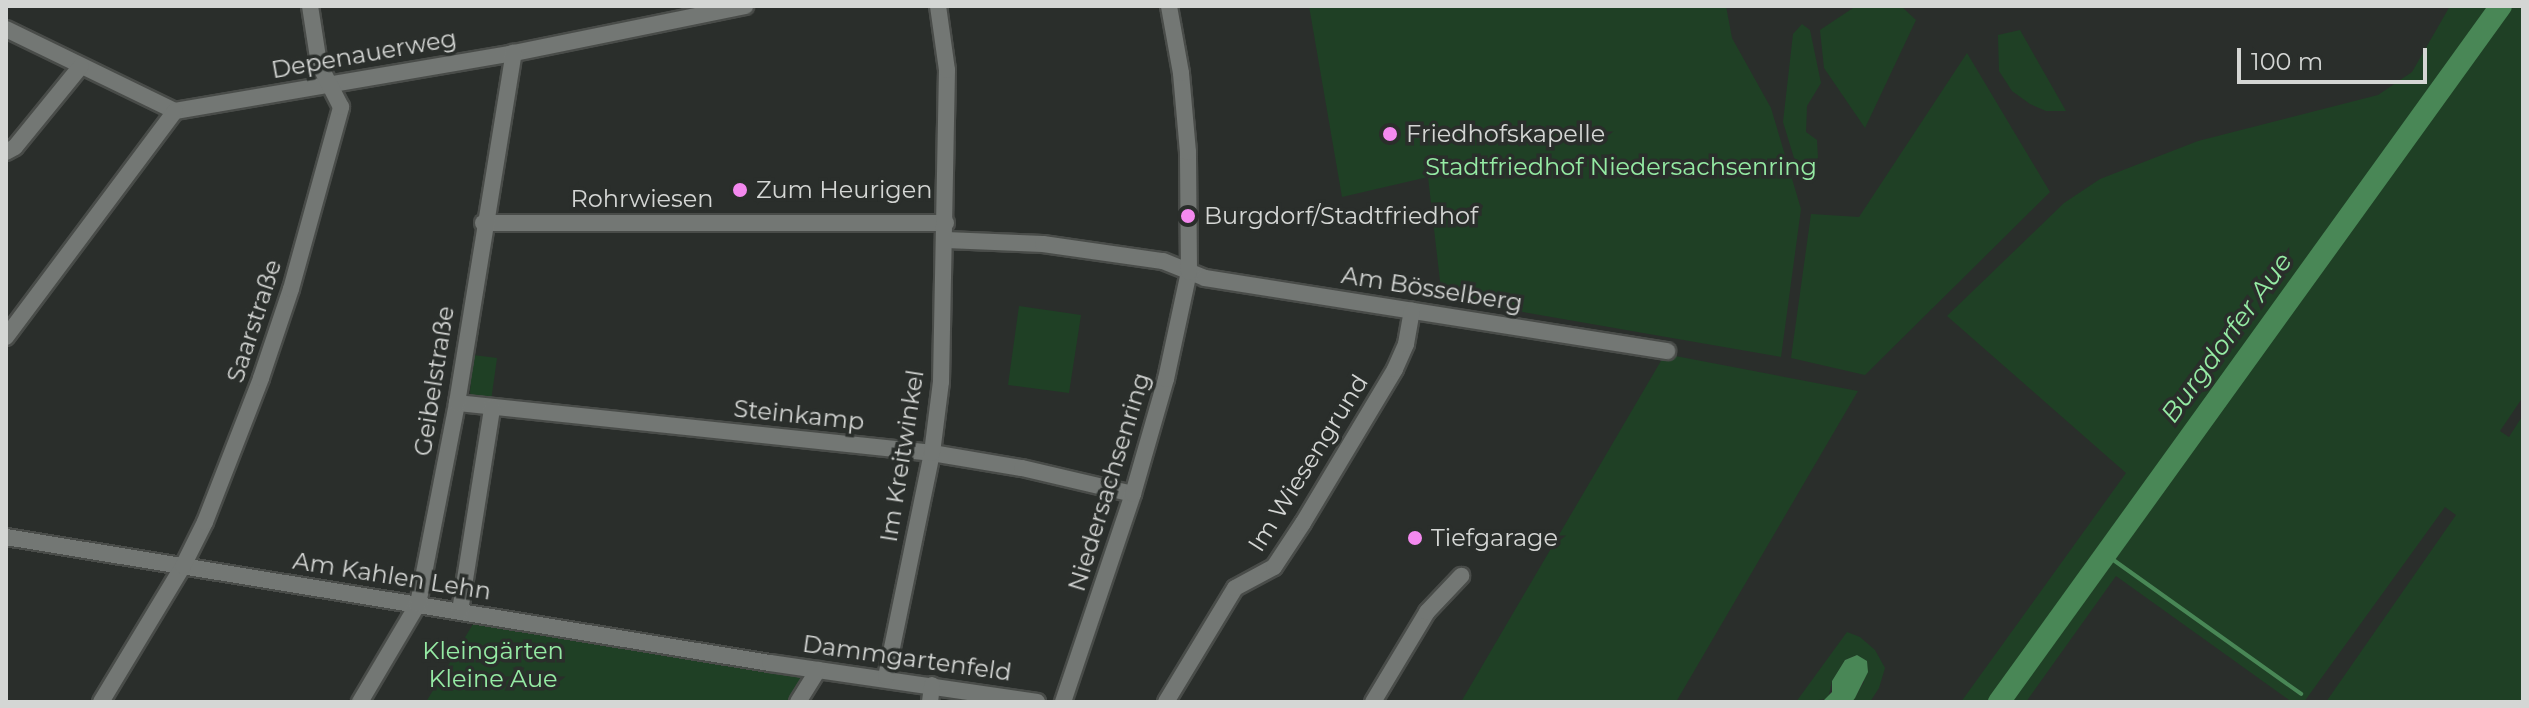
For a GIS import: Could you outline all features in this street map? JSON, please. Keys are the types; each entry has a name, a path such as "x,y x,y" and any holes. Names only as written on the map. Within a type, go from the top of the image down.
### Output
{"street":[{"name":"Saarstraße","path":"101,702 183,566 220,488 291,289 341,107 319,64 310,6"},
{"name":"Depenauerweg","path":"175,111 514,53 663,13 745,6"},
{"name":"Im Kreitwinkel","path":"886,677 932,453 941,382 947,70 938,6"},
{"name":"Niedersachsenring","path":"1063,702 1133,494 1166,379 1189,272 1188,152 1181,73 1169,6"},
{"path":"6,29 175,111 6,337"},
{"name":"Geibelstraße","path":"360,702 418,604 457,403 483,223 514,53"},
{"path":"6,152 15,147 81,66"},
{"name":"Rohrwiesen","path":"483,223 946,231"},
{"path":"946,231 1163,261 1189,272"},
{"name":"Am Bösselberg","path":"1189,272 1205,278 1667,351"},
{"name":"Im Wiesengrund","path":"1166,702 1235,588 1274,567 1303,523 1395,369 1406,344 1412,311"},
{"name":"Steinkamp","path":"457,403 932,453 1022,468 1133,494"},
{"path":"460,611 492,408"},
{"name":"Am Kahlen Lehn","path":"6,537 770,663"},
{"path":"1373,702 1427,612 1461,576"},
{"name":"Dammgartenfeld","path":"770,663 886,677 931,694 1037,702"},
{"path":"798,702 818,670"}],"green space":[{"name":"Stadtfriedhof Niedersachsenring","path":"1309,6 1726,6 1732,38 1771,108 1801,209 1781,357 1442,298 1428,177 1342,197"},
{"path":"1856,6 1901,6 1916,20 1865,128 1824,68 1820,30"},
{"path":"2450,6 2492,6 1990,702 1961,702 2126,473 1947,316 2064,203 2100,179 2198,141 2378,95 2412,72"},
{"path":"2506,6 2523,6 2523,397 2500,431 2509,437 2523,415 2523,702 2326,702 2456,515 2445,507 2304,702 2292,702 2116,576 2026,702 2005,702"},
{"path":"1802,24 1810,30 1821,83 1807,106 1806,132 1817,140 1818,158 1805,168 1794,158 1783,122 1793,34"},
{"path":"2020,30 2066,111 2046,111 2030,104 2012,91 1999,71 1998,35"},
{"path":"1967,53 2050,192 1865,375 1791,358 1811,214 1859,217"},
{"path":"1019,306 1081,315 1069,393 1008,385"},
{"path":"1665,354 1858,391 1676,702 1461,702"},
{"path":"473,355 497,358 491,401 474,399 470,393"},
{"name":"Kleingärten Kleine Aue","path":"473,624 806,676 790,702 426,702"},
{"path":"1847,632 1860,637 1875,650 1885,668 1879,688 1870,702 1852,702 1864,682 1857,655 1845,660 1832,681 1828,699 1796,702"}],"shaded area":[{"path":"1857,655 1867,661 1868,672 1855,698 1852,702 1822,702 1832,692 1832,681 1845,660"}],"waterway":[{"name":"Burgdorfer Aue","path":"1999,702 2501,6"},
{"path":"2105,554 2301,694"}],"place":[{"name":"Friedhofskapelle","path":"1390,134"},
{"name":"Zum Heurigen","path":"740,190"},
{"name":"Burgdorf/Stadtfriedhof","path":"1188,216"},
{"name":"Tiefgarage","path":"1415,538"}]}
